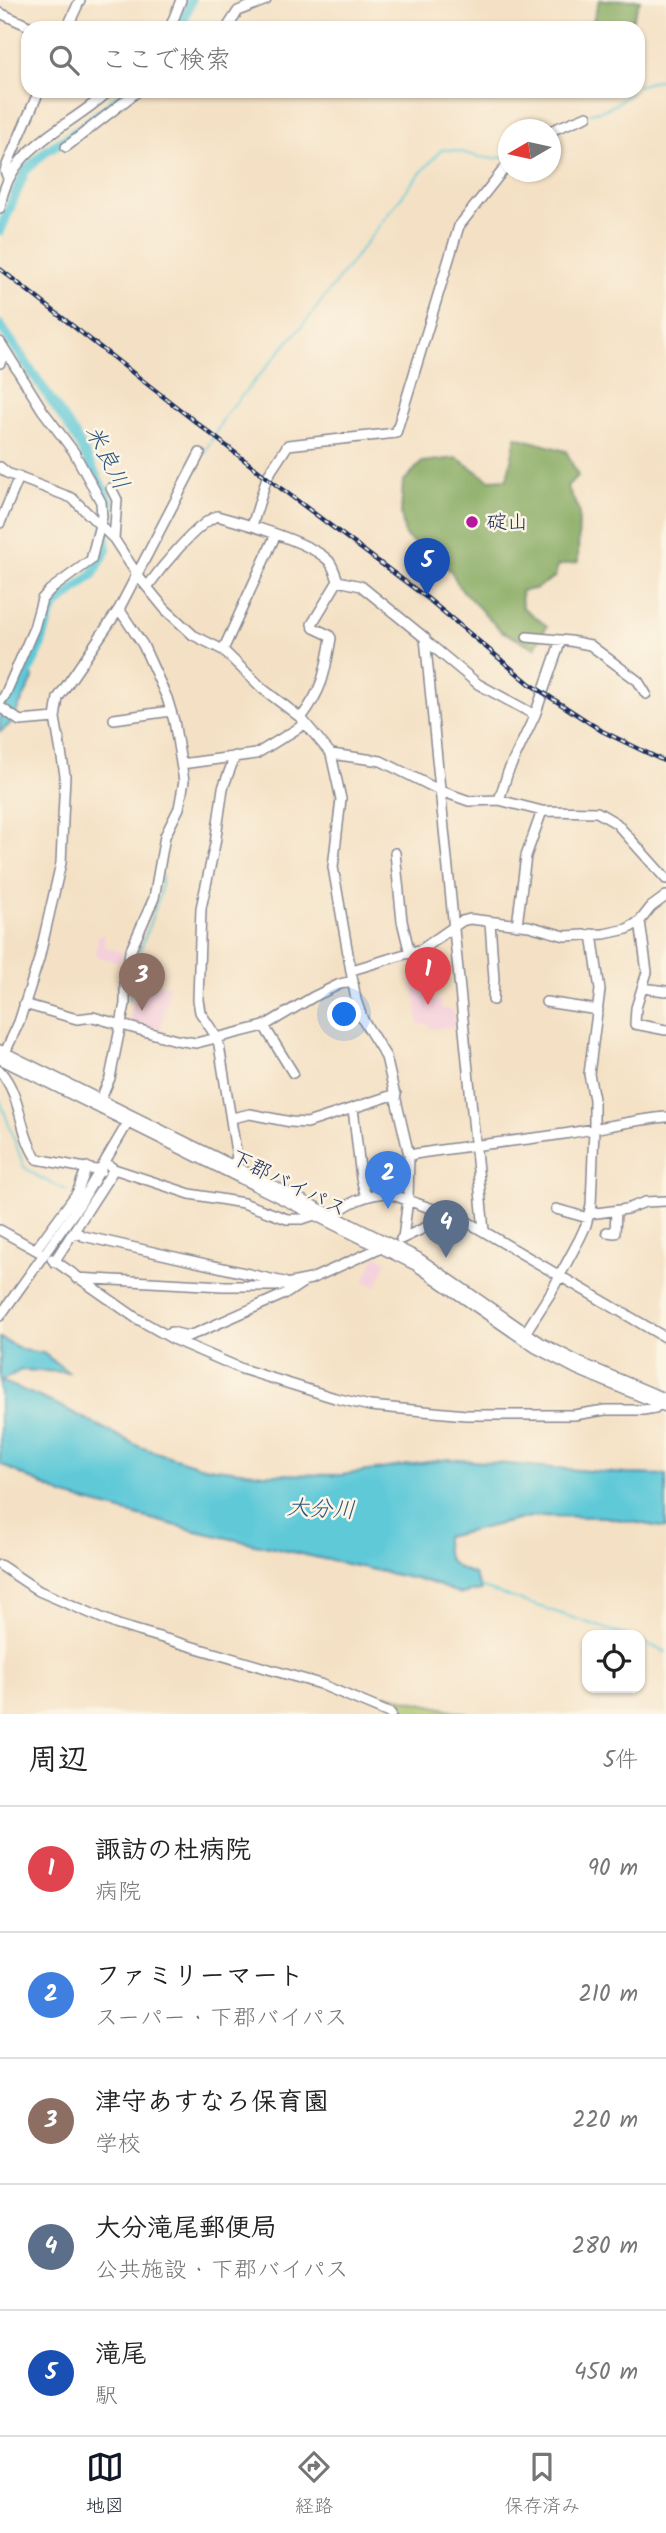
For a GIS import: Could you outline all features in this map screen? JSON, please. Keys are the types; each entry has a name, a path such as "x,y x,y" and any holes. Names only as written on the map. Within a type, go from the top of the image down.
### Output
{"street":[{"path":"70,21 80,0"},
{"path":"173,21 181,0"},
{"path":"232,21 238,11 266,0"},
{"path":"0,13 21,23"},
{"path":"8,178 5,171 7,165 36,98"},
{"path":"0,208 8,178 23,156 100,98"},
{"path":"66,147 129,98"},
{"path":"561,127 587,116"},
{"path":"252,526 267,477 288,445 396,433 460,226 498,178"},
{"path":"0,342 39,405 74,452 101,502 102,517 91,560 42,599 34,628 0,704 20,721 55,718"},
{"path":"0,352 0,362"},
{"path":"200,453 119,609 58,698 55,718 65,775 61,863 39,959 24,1004 1,1057 448,1276 525,1333 563,1354 664,1401"},
{"path":"0,467 72,498 114,539 138,576 165,609 193,635 223,650 263,689 303,721 331,754 341,799 333,867 353,981 363,1020 386,1057 408,1155 408,1199 403,1238"},
{"path":"0,523 19,477"},
{"path":"111,488 117,500 114,539"},
{"path":"147,587 159,569 209,519 217,516 276,534 329,562 338,581"},
{"path":"223,650 276,534"},
{"path":"338,581 361,586 478,684 535,715"},
{"path":"181,764 256,754 303,721 324,678 331,638 312,624 338,581"},
{"path":"98,1103 110,1078 123,1025 130,952 154,898 164,836 179,808 183,793 181,764 171,711 143,645 119,609"},
{"path":"527,637 590,645 638,681 646,694"},
{"path":"499,800 508,772 535,715 561,640"},
{"path":"426,641 484,1231"},
{"path":"114,719 171,711"},
{"path":"331,754 381,761 441,791 469,801 499,800 542,811 597,812 616,823 666,879"},
{"path":"231,1169 237,1158 217,1038 200,1012 198,1000 200,920 223,788 235,756"},
{"path":"517,925 526,856 542,811"},
{"path":"395,853 400,910 410,954"},
{"path":"352,970 410,954 470,919 530,926 565,936 615,932 640,921 644,913 666,896"},
{"path":"640,921 647,972 636,1008 635,1024 666,1030"},
{"path":"490,922 493,1000"},
{"path":"525,1333 550,1294 589,1216 594,1100 589,1074 600,990 592,934"},
{"path":"24,1004 76,1019 93,1017 196,1043 264,1026 313,997 353,981"},
{"path":"642,988 666,991"},
{"path":"546,1002 598,1010"},
{"path":"264,1026 293,1073"},
{"path":"0,1071 14,1094 31,1150 37,1159 107,1168 190,1194 243,1203 287,1219 315,1215"},
{"path":"232,1118 250,1114 307,1123 396,1094"},
{"path":"353,1108 361,1178 366,1197"},
{"path":"408,1155 666,1117"},
{"path":"130,1119 74,1231 53,1260 157,1330 252,1373 322,1395 370,1406 466,1415 526,1416 643,1410 655,1408 664,1401"},
{"path":"0,1230 37,1250 77,1193 87,1167"},
{"path":"0,1316 107,1168"},
{"name":"下郡バイパス","path":"231,1169 315,1215 331,1219"},
{"path":"331,1219 342,1208 366,1197 387,1193 408,1199 455,1216 484,1231 666,1338"},
{"path":"556,1209 589,1216 645,1202 666,1201"},
{"path":"615,1233 616,1211"},
{"path":"76,1278 246,1287 289,1284 333,1270 433,1223 455,1216"},
{"path":"74,1231 83,1236 289,1284"},
{"path":"385,1246 536,1348 576,1368 664,1401"},
{"path":"157,1330 188,1336 287,1293 306,1280"},
{"path":"0,1565 38,1591 118,1625 320,1684 391,1714"}],"shaded area":[{"path":"104,934 104,947 123,953 119,962 96,956 98,936"},
{"path":"427,977 431,1000 440,1000 442,1009 452,1009 455,1026 431,1029 428,1024 419,1024 412,979"},
{"path":"135,980 169,985 161,1029 129,1022"},
{"path":"376,1255 387,1261 376,1287 364,1281"}],"green space":[{"path":"599,0 640,0 632,21 593,21"},
{"path":"516,437 566,451 578,476 567,486 579,511 578,562 557,566 555,577 535,589 521,591 522,607 547,626 535,648 501,631 460,588 451,571 405,536 401,513 403,482 422,462 457,458 489,480 507,479"},
{"path":"385,1695 469,1714 410,1714"}],"water":[{"path":"29,652 33,679 10,724 0,732 0,712"},
{"name":"大分川","path":"0,1338 23,1350 43,1353 68,1372 21,1370 1,1381 58,1405 140,1447 200,1466 264,1474 341,1475 448,1459 666,1475 666,1528 605,1517 534,1516 445,1537 446,1552 451,1562 474,1574 481,1590 461,1594 429,1582 200,1532 65,1496 0,1464"}],"waterway":[{"name":"米良川","path":"184,21 191,0"},
{"path":"645,84 656,80 666,81"},
{"name":"米良川","path":"0,231 25,171 47,150 69,137 120,98"},
{"path":"590,113 613,106 624,98"},
{"path":"205,452 226,414 308,319 411,184 441,150 458,151 484,158 498,157"},
{"name":"米良川","path":"0,325 74,434 110,502 105,533 106,549 101,560 92,575 55,606 25,679"},
{"path":"183,495 188,485"},
{"path":"129,1001 136,963 160,894 162,876"},
{"path":"108,1093 115,1076"},
{"path":"0,1100 24,1167 68,1191"},
{"path":"480,1587 610,1630"},
{"path":"645,1643 666,1652"}],"railway":[{"path":"0,269 279,487 427,598 530,684 602,731 666,762"}],"place":[{"name":"碇山","path":"472,522"},
{"name":"滝尾","path":"427,596"},
{"name":"諏訪の杜病院","path":"428,1005"},
{"name":"津守あすなろ保育園","path":"142,1011"},
{"name":"ファミリーマート","path":"388,1209"},
{"name":"大分滝尾郵便局","path":"446,1258"}]}
